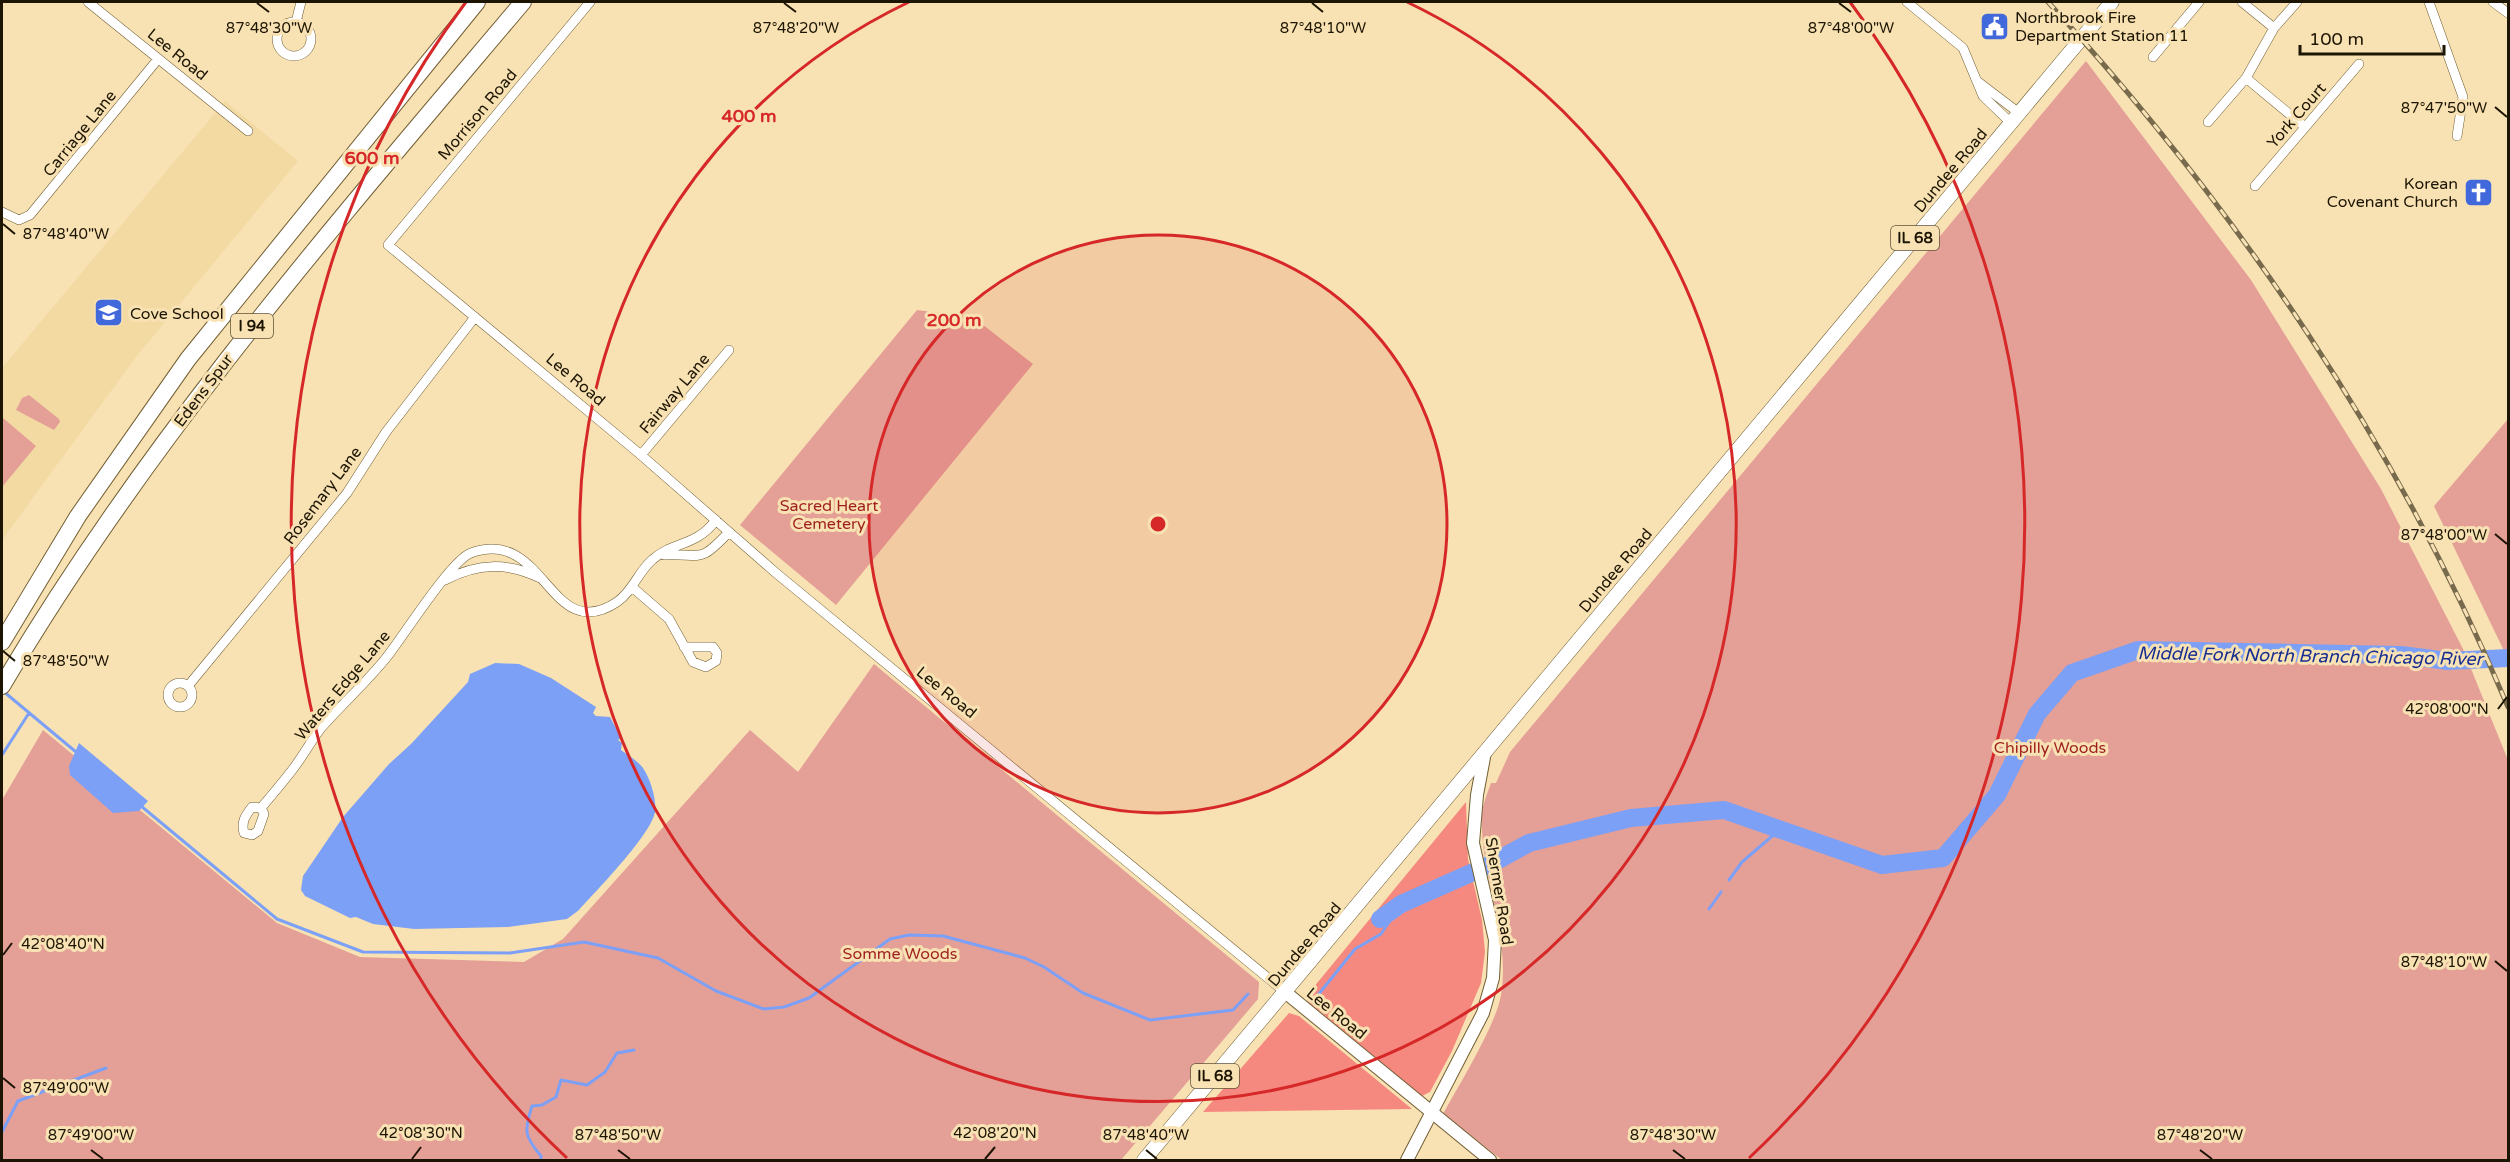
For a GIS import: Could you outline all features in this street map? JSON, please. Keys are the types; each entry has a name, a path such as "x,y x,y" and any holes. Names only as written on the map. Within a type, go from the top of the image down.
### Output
{"highway":[{"name":"Edens Spur","path":"2,642 78,516 188,359 477,2"},
{"name":"Edens Spur","path":"5,680 116,509 214,373 310,254 523,2"}],"main road":[{"name":"Dundee Road","path":"1144,1161 2112,2"},
{"name":"Shermer Road","path":"1407,1161 1430,1111 1483,1013 1493,978 1495,940 1473,843 1477,795 1485,752"},
{"name":"Lee Road","path":"1285,992 1490,1161"}],"street":[{"name":"Lee Road","path":"88,2 248,131"},
{"path":"296,22 301,2"},
{"name":"Morrison Road","path":"388,245 590,2"},
{"path":"1907,2 1963,48 1983,96 2015,118"},
{"path":"2153,57 2199,2"},
{"path":"2242,2 2274,28"},
{"path":"2208,122 2246,78 2274,28 2297,2"},
{"path":"2429,2 2463,97 2457,136"},
{"path":"2493,2 2508,13"},
{"name":"Carriage Lane","path":"2,212 19,220 30,215 158,59"},
{"name":"York Court","path":"2255,186 2360,64"},
{"path":"2246,78 2305,127"},
{"name":"Lee Road","path":"388,245 641,455 728,532 1285,992"},
{"name":"Rosemary Lane","path":"188,686 347,493 386,432 476,317"},
{"name":"Fairway Lane","path":"641,455 729,350"},
{"name":"Waters Edge Lane","path":"261,808 292,771 319,731 384,661 462,557 491,549 523,558 562,602 572,607 592,611 617,602 633,587 645,567 658,555 696,540 716,520"},
{"path":"658,555 697,557 711,550 728,532"},
{"name":"Waters Edge Lane","path":"445,580 465,571 486,566 512,568 540,578"},
{"path":"633,587 661,610 675,628 684,646"}],"shaded area":[{"name":"Cove School","path":"225,101 298,161 136,357 2,540 2,368"},
{"path":"1466,802 1468,859 1482,920 1485,952 1481,983 1452,1051 1430,1092 1422,1096 1307,1001 1313,988"},
{"path":"1289,1013 1299,1016 1412,1109 1203,1112"}],"green space":[{"name":"Chipilly Woods","path":"2086,61 2251,280 2381,489 2463,649 2508,760 2508,1160 1502,1160 1443,1114 1485,1038 1501,995 1502,949 1482,836 1484,802 1491,783 1496,783 1510,752"},
{"name":"Sacred Heart Cemetery","path":"917,310 973,317 1033,364 836,605 740,525"},
{"path":"29,395 59,419 60,422 54,430 16,410 22,398"},
{"path":"3,418 36,446 2,487 2,420"},
{"path":"2508,419 2508,659 2434,506"},
{"name":"Somme Woods","path":"874,664 1259,982 1258,999 1121,1160 2,1160 2,800 43,730 277,923 360,957 524,962 563,939 750,730 798,772"}],"water":[{"path":"495,663 519,664 551,678 596,707 593,713 596,716 610,717 621,738 618,740 622,743 621,750 646,772 654,795 655,812 634,848 579,910 567,919 508,927 414,929 373,924 356,917 350,918 305,896 301,890 303,876 343,817 389,764 411,744 468,682 470,674"},
{"path":"79,743 148,801 139,811 113,813 70,775 69,766"}],"waterway":[{"name":"Middle Fork North Branch Chicago River","path":"1380,919 1401,904 1487,866 1529,843 1631,818 1724,810 1882,865 1943,858 1997,795 2037,714 2072,673 2138,650 2401,655 2448,661 2508,658"},
{"name":"Middle Fork North Branch Chicago River","path":"3,691 76,752"},
{"path":"2,755 29,713"},
{"name":"Middle Fork North Branch Chicago River","path":"141,806 277,919 363,952 510,953 584,942 658,958 716,991 764,1009 784,1007 809,998 890,939 909,935 943,936 1025,958 1044,967 1083,993 1150,1020 1233,1010 1248,994"},
{"path":"1729,880 1742,862 1778,831"},
{"path":"1709,909 1721,892"},
{"path":"1318,995 1355,949 1381,934 1401,904"},
{"path":"541,1160 541,1156 527,1133 532,1106 542,1105 556,1097 561,1080 587,1085 605,1072 617,1053 634,1050"},
{"path":"2,1132 18,1101 106,1068"}],"railway":[{"path":"2048,2 2118,81 2185,163 2248,247 2308,335 2365,424 2417,516 2465,611 2508,707"}],"place":[{"name":"Northbrook Fire Department Station 11","path":"1994,26"},
{"name":"Korean Covenant Church","path":"2479,192"},
{"name":"Cove School","path":"109,313"}]}
